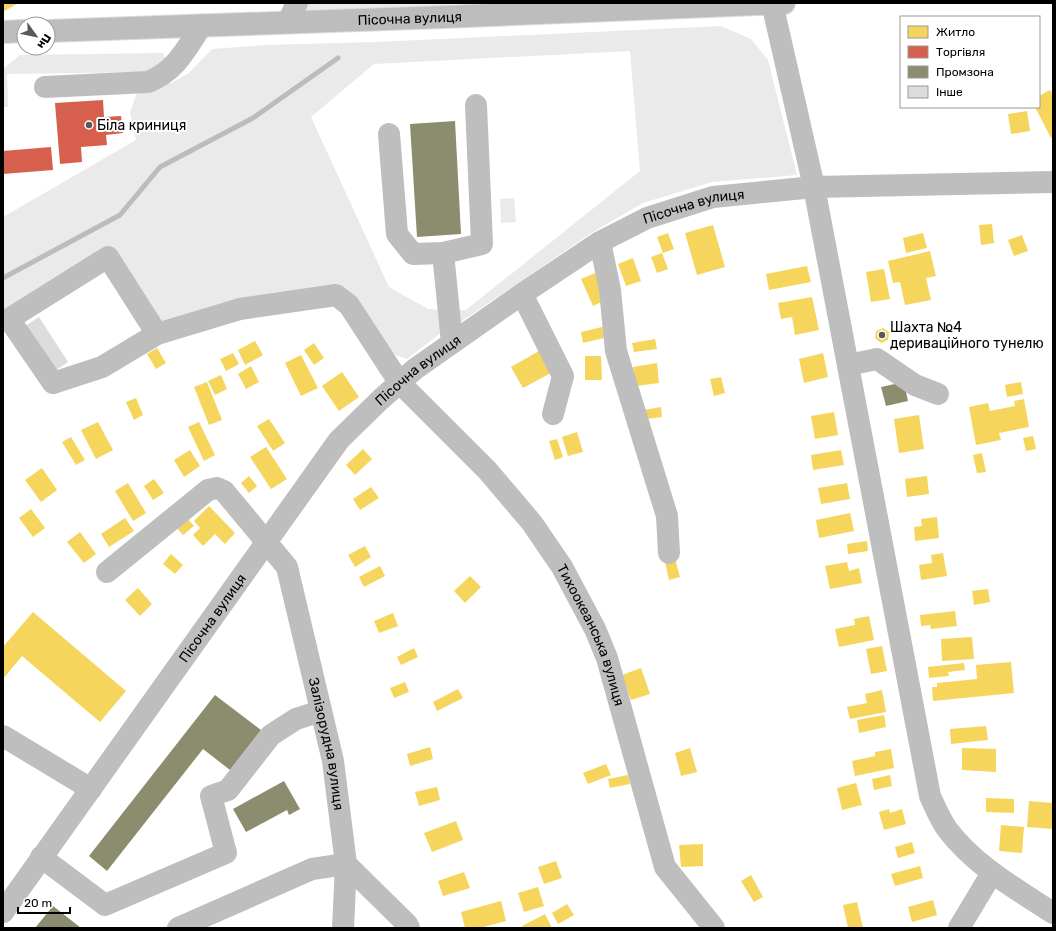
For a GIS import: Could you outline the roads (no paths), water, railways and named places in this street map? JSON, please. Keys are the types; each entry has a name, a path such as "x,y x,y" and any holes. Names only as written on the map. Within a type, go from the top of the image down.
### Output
{"main road":[{"name":"Пісочна вулиця","path":"56,30 443,17 784,3"},
{"path":"3,32 16,31"}],"street":[{"path":"288,22 297,3"},
{"path":"772,3 814,187 930,796 947,829 963,846 992,873 1053,913"},
{"path":"45,87 148,82 167,72 179,60 202,25"},
{"path":"389,134 397,234 413,254 443,253 482,244 476,104"},
{"name":"Пісочна вулиця","path":"3,912 339,440 399,382 415,369 522,294 600,242 647,218 712,197 814,187 1053,182"},
{"path":"600,242 610,290 616,351 667,516 669,553"},
{"path":"443,253 452,343"},
{"name":"Тихоокеанська вулиця","path":"157,334 108,257 9,319 53,383 102,367 157,334 240,309 336,295 349,305 399,382 487,470 532,523 562,567 596,629 607,658 665,867 714,928"},
{"path":"522,294 563,376 553,414"},
{"path":"848,365 877,359 915,385 938,394"},
{"name":"Залізорудна вулиця","path":"107,572 208,490 217,488 224,491 287,567 333,761 346,864 343,928"},
{"path":"41,858 105,905 226,853 211,796 228,790 271,735 296,720 321,712"},
{"path":"3,736 91,789"},
{"path":"178,928 312,869 346,864 407,924 409,928"},
{"path":"955,928 992,873"}],"waterway":[{"path":"3,278 120,215 160,167 253,118 338,58"}],"place":[{"name":"Біла криниця","path":"89,125"},
{"name":"Шахта №4 дериваційного тунелю","path":"882,335"}]}
